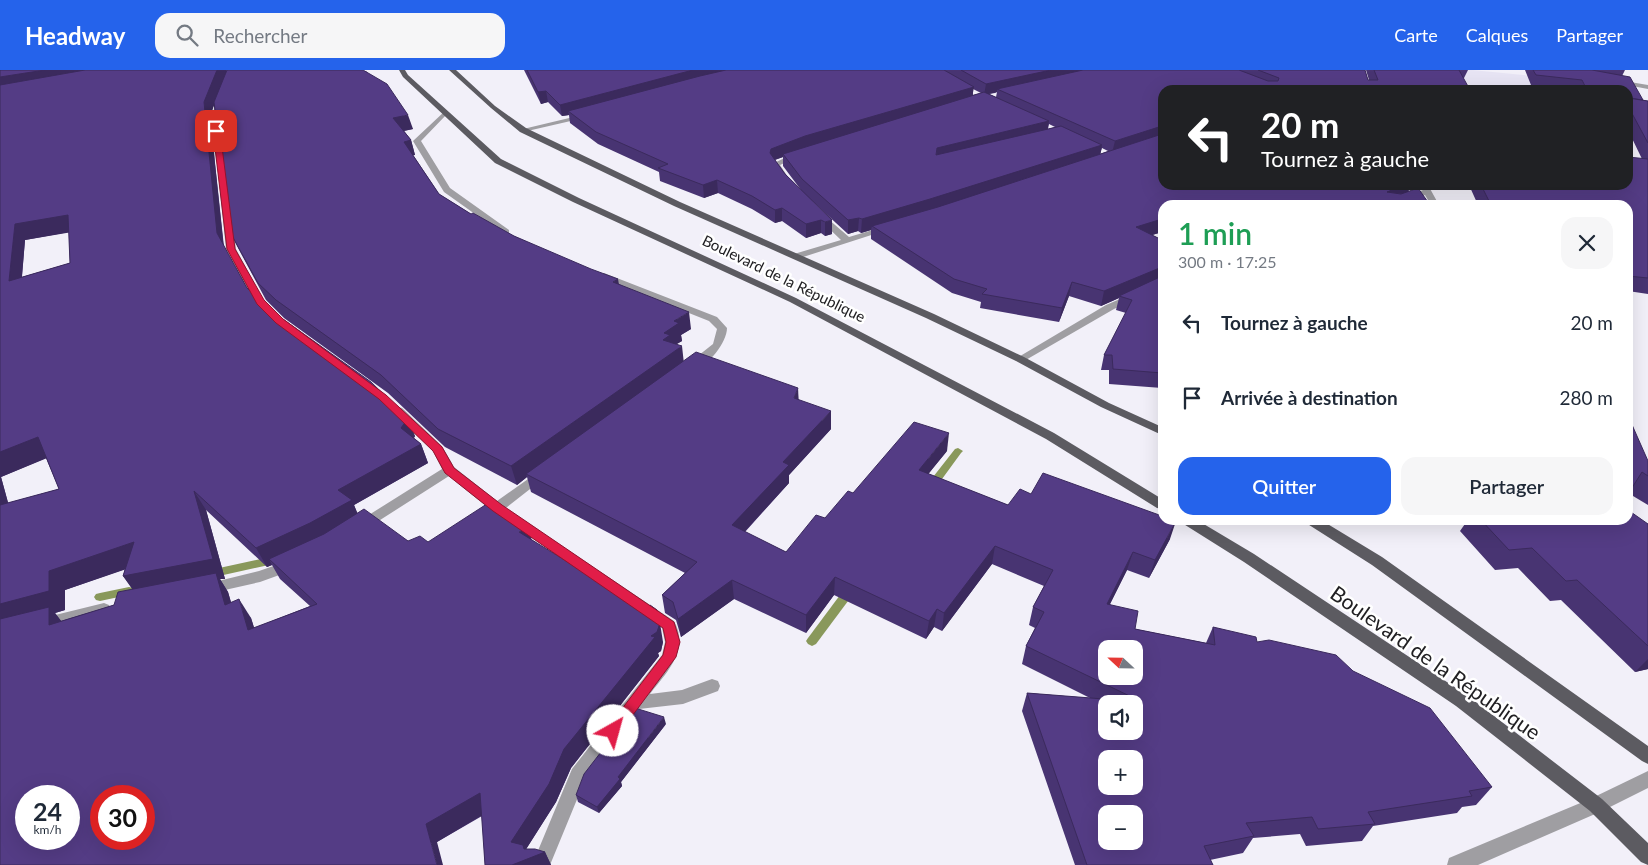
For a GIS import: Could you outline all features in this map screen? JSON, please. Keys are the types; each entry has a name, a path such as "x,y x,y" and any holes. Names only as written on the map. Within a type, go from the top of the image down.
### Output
{"main road":[{"name":"Boulevard de la République","path":"402,70 405,76 498,161 576,200 793,300 1050,436 1158,503"},
{"name":"Boulevard de la République","path":"452,70 493,107 523,130 677,204 797,256 1020,359 1104,405 1158,429"},
{"name":"Boulevard de la République","path":"1195,525 1248,558 1462,701 1596,805 1648,856"},
{"path":"1320,525 1377,561 1648,756"}],"street":[{"path":"232,70 215,116 231,249 260,302 279,321"},
{"path":"1608,81 1648,87"},
{"path":"445,113 417,141 422,152 447,190 500,230 517,237"},
{"path":"523,130 591,114"},
{"path":"790,185 776,164 809,152"},
{"path":"1398,200 1421,190"},
{"path":"816,211 848,241"},
{"path":"797,256 899,226"},
{"path":"598,273 713,320 722,328 722,339 715,349 683,372"},
{"path":"1020,359 1110,307 1158,286"},
{"path":"390,403 438,449 449,470 497,508 669,626 673,642 669,657 578,775 541,865"},
{"path":"497,508 554,466"},
{"path":"352,532 449,470"},
{"path":"194,591 243,582 274,573 302,561"},
{"path":"29,628 116,607"},
{"path":"636,702 683,697 712,686"},
{"path":"1456,865 1596,805 1648,779"}],"shaded area":[{"path":"1452,70 1472,70 1563,79 1584,85 1429,85"}],"building":[{"path":"0,70 45,70 0,77"},
{"path":"85,70 217,70 204,102 217,233 247,288 266,307 371,382 408,418 401,428 421,444 338,490 352,500 310,523 256,548 194,491 213,559 123,576 134,542 49,571 49,591 0,604 0,505 59,489 38,437 0,452 0,85","holes":["68,215 70,263 9,281 15,224"]},
{"path":"227,70 363,70 387,84 408,115 393,118 411,140 404,142 439,194 471,214 473,213 514,236 618,279 613,282 689,312 674,321 679,323 664,333 670,335 663,340 682,346 511,466 438,429 381,375 276,300 258,283 230,232 214,102"},
{"path":"527,70 693,70 560,105 546,91 538,92"},
{"path":"726,70 944,70 974,87 805,136 771,149 770,153 785,174 832,220 825,222 821,220 806,224 782,208 775,210 752,196 717,180 703,185 658,168 668,164 596,132 568,111"},
{"path":"961,70 1051,70 986,84"},
{"path":"1083,70 1239,70 1268,81 1278,81 1279,78 1258,70 1365,70 1368,80 1378,80 1374,70 1459,70 1467,85 1158,85 1158,127 1115,141 997,89"},
{"path":"1533,70 1592,70 1630,77 1643,100 1633,99 1633,85 1584,85 1582,80 1536,75"},
{"path":"984,92 1049,121 937,148 936,155 1061,126 1102,145 930,199 862,219 848,220 802,179 783,154"},
{"path":"1633,99 1648,101 1648,143 1633,115"},
{"path":"1158,135 1158,190 1392,190 1387,192 1401,194 1412,190 1419,190 1426,200 1158,200 1158,220 1136,227 1158,238 1158,269 1104,291 1072,282 1062,308 982,294 987,289 954,279 872,226 938,207"},
{"path":"1633,158 1648,159 1648,278 1633,276 1633,200 1488,200 1484,190 1633,190"},
{"path":"1158,278 1158,373 1113,369 1112,355 1104,355 1132,300 1119,296"},
{"path":"696,352 798,388 794,398 831,411 783,462 789,465 732,525 786,552 816,515 825,518 848,491 853,493 914,422 949,433 919,470 1008,505 1020,489 1031,494 1043,473 1158,515 1158,525 1174,525 1155,560 1133,552 1107,604 1138,611 1135,629 1215,645 1213,627 1256,637 1257,642 1269,640 1336,655 1353,671 1430,708 1492,787 1469,791 1472,796 1368,812 1375,824 1318,829 1312,817 1246,823 1254,836 1204,846 1213,865 1087,865 1027,693 1098,699 1098,740 1143,740 1143,695 1128,695 1107,685 1143,685 1143,640 1098,640 1098,681 1026,646 1044,612 1033,607 1053,570 995,546 944,613 937,609 929,621 835,577 806,615 732,580 678,619 673,602 662,595 697,562 526,474"},
{"path":"1633,427 1648,461 1648,476 1642,472 1633,486"},
{"path":"493,500 528,528 519,532 633,602 646,609 650,605 657,610 660,623 657,632 651,636 655,637 564,749 549,784 511,842 523,845 524,849 535,849 545,852 512,865 485,865 480,793 426,824 437,865 0,865 0,619 49,607 49,625 114,605 118,592 216,573 225,605 239,599 248,630 317,604 269,559 324,534 364,509 408,541 420,536 428,542"},
{"path":"1633,514 1648,524 1648,646 1577,580 1566,581 1532,548 1509,550 1486,525 1633,525"},
{"path":"635,708 664,717 618,777 620,779 597,807 576,795 584,774"}],"waterway":[{"path":"930,488 958,451"},
{"path":"210,574 265,562"},
{"path":"812,641 850,590"},
{"path":"100,597 129,591"}],"route":[{"path":"216,131 231,249 260,302 279,321 383,397 438,449 449,470 497,508 669,626 673,642 669,657 613,731"}]}
